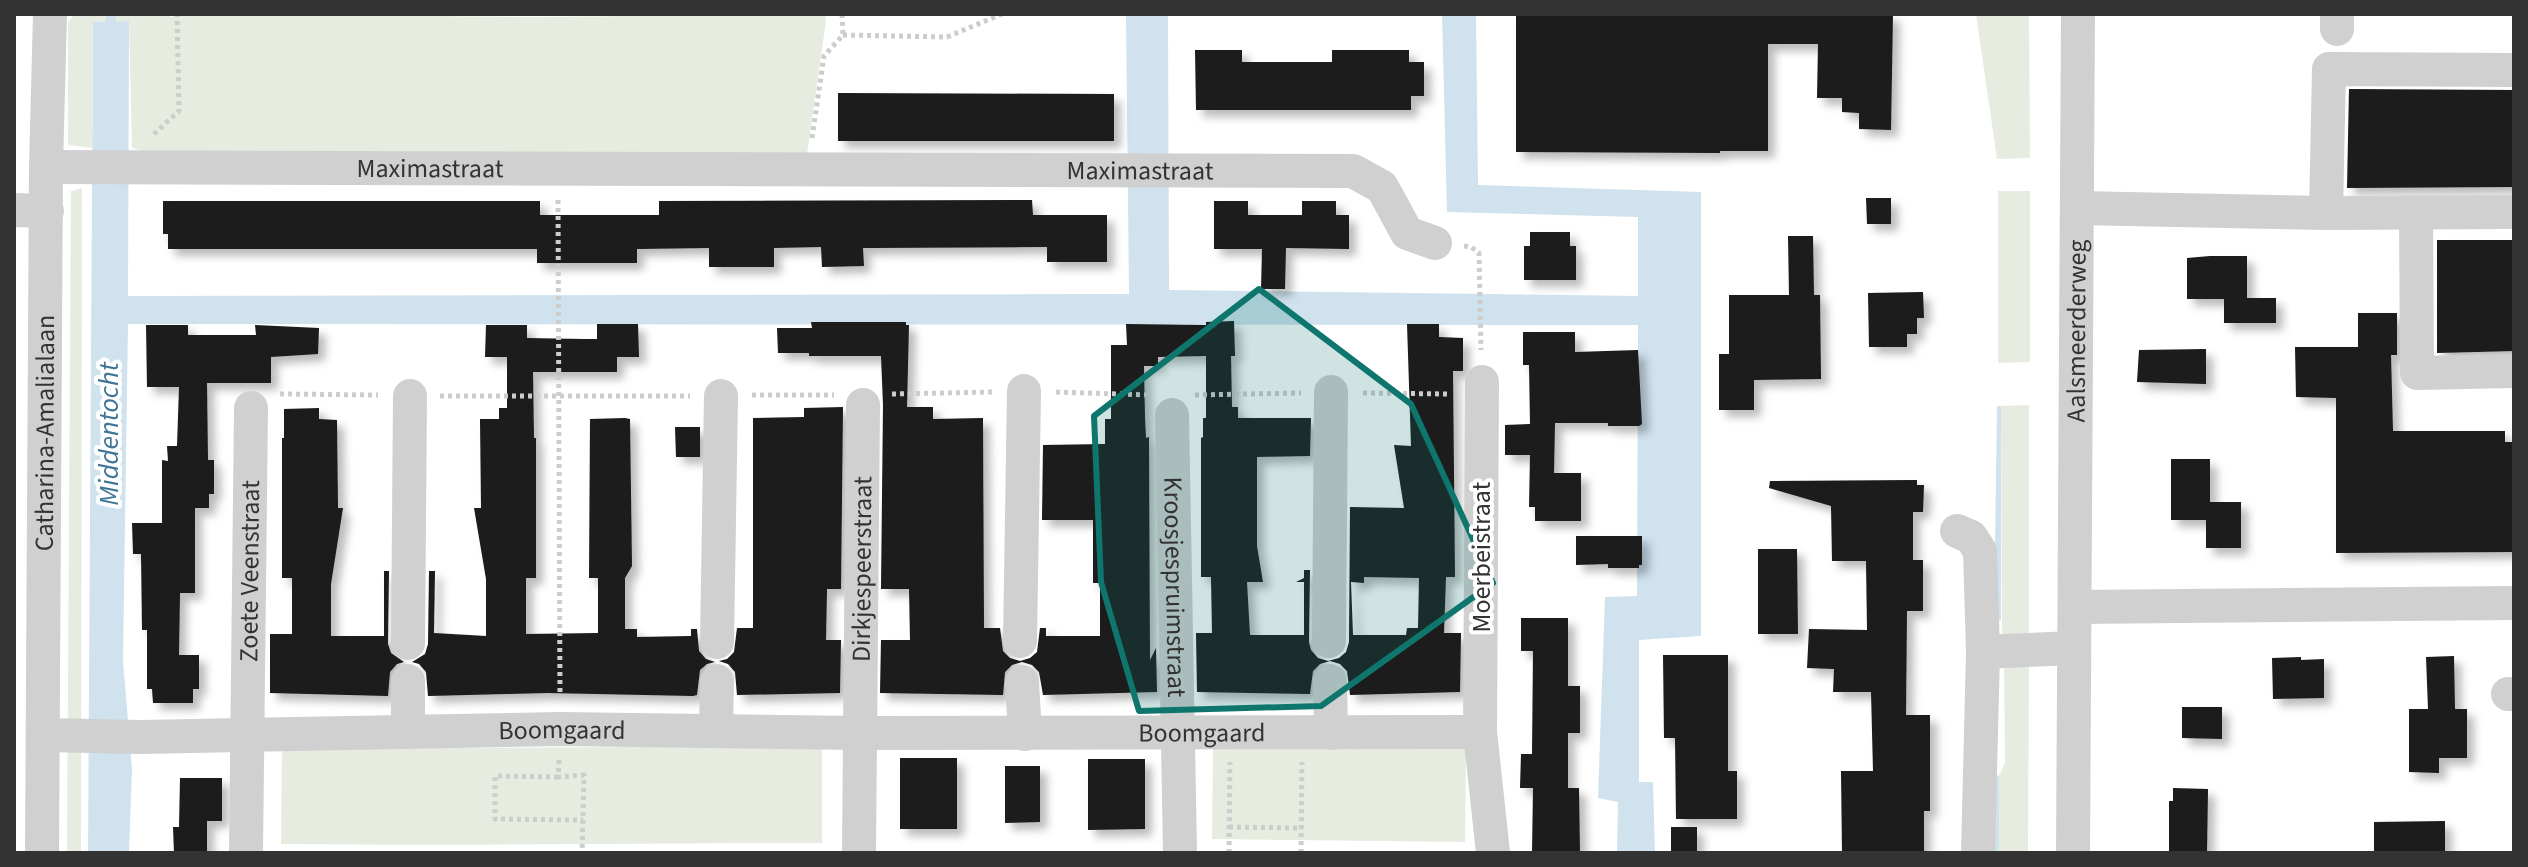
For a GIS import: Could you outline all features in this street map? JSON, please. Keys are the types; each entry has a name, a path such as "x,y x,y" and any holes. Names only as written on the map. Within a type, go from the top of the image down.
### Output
{"street":[{"name":"Catharina-Amalialaan","path":"42,853 44,735 31,211 62,167 50,14"},
{"name":"Aalsmeerderweg","path":"2073,853 2078,14"},
{"path":"2326,213 2329,69 2514,70"},
{"name":"Maximastraat","path":"62,167 1182,168 1353,171 1382,187 1407,233 1435,243"},
{"path":"2077,208 2326,213 2514,212"},
{"path":"2416,213 2417,373 2514,371"},
{"name":"Moerbeistraat","path":"1480,732 1482,388"},
{"path":"1020,641 1024,391"},
{"path":"1329,641 1331,392"},
{"path":"408,643 410,396"},
{"path":"717,642 721,396"},
{"name":"Dirkjespeerstraat","path":"859,733 871,400"},
{"name":"Kroosjespruimstraat","path":"1173,405 1180,853"},
{"name":"Zoete Veenstraat","path":"245,734 251,408"},
{"path":"1957,531 1971,537 1980,551 1983,652 1978,853"},
{"path":"2075,607 2514,603"},
{"path":"1983,652 2074,648"},
{"path":"408,681 408,732"},
{"path":"716,731 717,681"},
{"path":"1317,733 1330,681"},
{"path":"1022,682 1025,734"},
{"name":"Boomgaard","path":"44,735 141,737 560,729 1025,734 1480,732"},
{"path":"1480,732 1493,853"},
{"path":"859,733 859,853"},
{"path":"245,734 246,853"}],"path":[{"path":"146,168 152,136 179,111 177,14"},
{"path":"813,169 812,145 824,56 843,35 842,14"},
{"path":"843,35 947,37 1002,14"},
{"path":"558,167 558,777"},
{"path":"1479,278 1480,329"},
{"path":"871,400 1024,391 1173,405 1331,392 1482,388"},
{"path":"1229,853 1230,733"},
{"path":"1301,853 1317,733"},
{"path":"582,853 583,820 584,775 495,776 495,819 583,820"},
{"path":"1229,827 1302,828"}],"highlighted area":[{"path":"1259,289 1411,404 1493,583 1321,706 1139,711 1101,582 1094,416"}],"shaded area":[{"path":"75,14 533,17 825,14 826,21 807,154 160,156 132,148 129,21 93,22 92,148 68,145 68,22"},
{"path":"1976,14 2029,14 2030,158 1997,159"},
{"path":"82,188 81,853 67,853 71,191"},
{"path":"1998,191 2030,191 2030,362 1998,363"},
{"path":"2029,405 2029,640 2002,636 2001,406"},
{"path":"2029,657 2028,853 1999,853 1999,776 2005,763 2004,662"},
{"path":"282,745 481,748 822,746 822,843 281,844"},
{"path":"1213,747 1466,749 1465,842 1212,839"}],"water":[{"path":"1126,14 1168,14 1169,290 1638,296 1638,217 1447,212 1442,14 1476,14 1478,185 1701,192 1701,636 1639,640 1639,782 1653,782 1655,853 1617,853 1618,802 1598,798 1605,597 1637,596 1638,325 128,324 123,660 132,769 129,853 88,853 93,22 129,21 128,296 1129,294"},
{"path":"1997,406 2001,406 2001,620 1994,619"},
{"path":"1995,775 1999,776 1999,853 1994,853"}],"building":[{"path":"1516,14 1893,14 1891,130 1859,129 1859,113 1842,112 1842,98 1817,98 1818,44 1768,44 1768,151 1516,152"},
{"path":"1195,50 1242,50 1242,62 1332,62 1332,50 1409,50 1409,62 1424,62 1424,96 1411,96 1411,110 1196,110"},
{"path":"2349,89 2514,90 2514,187 2347,188"},
{"path":"838,93 1114,94 1114,141 838,141"},
{"path":"1866,198 1891,198 1891,224 1867,224"},
{"path":"1032,200 1033,215 1107,215 1107,262 1047,262 1047,247 863,248 864,266 822,267 821,247 774,248 774,267 709,267 709,248 637,249 637,263 537,263 537,249 168,249 168,234 163,234 163,201 540,201 540,215 659,215 659,201"},
{"path":"1214,201 1248,201 1248,215 1302,215 1302,201 1336,201 1336,215 1349,215 1349,249 1286,248 1285,289 1261,289 1262,249 1214,249"},
{"path":"1530,232 1570,232 1570,246 1576,246 1576,280 1524,280 1524,246 1530,246"},
{"path":"1788,236 1813,236 1814,295 1820,295 1821,379 1754,380 1754,410 1719,410 1719,354 1729,354 1729,295 1789,295"},
{"path":"2437,240 2514,240 2514,351 2437,353"},
{"path":"2247,256 2247,298 2276,298 2276,323 2224,323 2224,299 2187,299 2187,258"},
{"path":"1923,292 1924,318 1917,318 1917,334 1907,334 1907,347 1869,347 1868,293"},
{"path":"2358,313 2397,313 2397,355 2391,355 2393,431 2505,431 2505,442 2514,442 2514,552 2336,553 2336,398 2296,397 2295,347 2358,347"},
{"path":"1234,321 1232,407 1238,407 1238,418 1311,418 1310,456 1257,457 1257,546 1263,582 1247,582 1250,635 1304,635 1304,582 1296,582 1304,578 1304,570 1310,570 1309,642 1318,658 1328,661 1346,652 1349,642 1350,507 1404,508 1394,445 1411,446 1407,324 1439,324 1439,337 1463,338 1463,371 1453,371 1455,577 1446,577 1444,633 1461,633 1460,692 1350,695 1347,671 1340,664 1330,661 1320,664 1313,671 1310,694 1197,692 1196,633 1212,633 1211,577 1201,577 1201,438 1203,418 1206,418 1206,356 1158,357 1158,366 1144,366 1146,438 1149,437 1150,660 1156,648 1157,692 1043,695 1039,672 1032,665 1022,662 1012,665 1005,672 1003,695 880,693 881,640 910,640 909,589 881,589 881,356 778,353 777,328 812,328 811,322 906,322 909,325 907,407 933,407 933,419 983,418 984,628 1000,628 1003,651 1010,658 1020,661 1037,652 1040,628 1046,628 1046,636 1100,636 1100,583 1093,583 1093,520 1042,520 1043,445 1105,444 1105,419 1111,419 1111,345 1127,345 1126,324 1206,325 1206,322","holes":["1364,577 1419,578 1418,628 1407,628 1406,635 1353,635 1351,582 1364,583"]},
{"path":"597,324 638,324 639,357 617,357 617,372 533,372 536,578 526,578 526,634 598,633 598,578 589,578 590,419 625,418 630,419 632,566 625,578 625,629 637,629 637,637 691,636 691,629 697,629 699,651 706,659 715,662 700,670 697,695 693,696 548,693 428,696 426,672 419,664 412,662 425,654 428,644 429,571 435,571 434,633 486,636 486,579 474,508 481,508 480,419 499,419 499,408 507,408 507,357 485,357 486,325 527,325 527,338 597,339"},
{"path":"146,325 188,325 188,335 256,335 255,325 319,328 318,354 271,357 271,383 207,383 208,460 214,460 214,494 209,494 209,508 195,508 195,593 180,593 179,655 199,655 199,689 193,689 193,703 153,703 152,689 147,689 147,630 142,630 141,554 133,554 132,523 162,523 162,460 168,461 167,446 177,446 179,387 147,387"},
{"path":"1523,332 1575,332 1575,352 1638,350 1642,424 1555,423 1554,473 1581,473 1581,521 1535,521 1535,507 1529,507 1530,455 1505,455 1505,425 1530,424 1529,365 1523,365"},
{"path":"2206,349 2206,384 2137,382 2139,350"},
{"path":"843,407 841,589 827,589 826,640 841,640 840,693 737,695 735,672 728,664 719,661 727,659 734,652 737,628 753,628 753,418 804,417 804,408"},
{"path":"319,408 319,419 337,420 338,508 343,508 331,584 331,636 384,636 384,571 389,571 388,644 391,653 404,662 397,664 390,672 388,696 270,693 270,634 292,634 292,578 282,578 284,409"},
{"path":"675,427 700,427 700,457 676,457"},
{"path":"2171,459 2210,459 2210,502 2241,502 2241,548 2206,548 2206,520 2171,520"},
{"path":"1917,480 1917,485 1924,485 1923,512 1913,512 1913,560 1923,560 1923,611 1907,611 1906,715 1930,715 1930,811 1924,811 1924,853 1842,853 1841,771 1873,771 1871,692 1833,692 1834,669 1807,668 1809,629 1867,630 1866,561 1832,561 1831,506 1769,488 1770,481"},
{"path":"1576,536 1642,536 1642,565 1639,568 1608,568 1608,564 1576,565"},
{"path":"1758,549 1797,549 1798,634 1758,634"},
{"path":"1521,618 1568,618 1568,686 1580,686 1580,733 1568,733 1568,788 1579,788 1580,853 1532,853 1533,788 1520,788 1521,754 1532,754 1533,651 1521,651"},
{"path":"1663,655 1728,655 1728,771 1737,771 1737,819 1676,819 1675,738 1664,738"},
{"path":"2454,656 2455,709 2467,709 2467,758 2439,758 2439,773 2409,772 2409,709 2428,709 2426,657"},
{"path":"2301,657 2301,660 2324,659 2324,698 2273,699 2272,658"},
{"path":"2182,707 2222,707 2222,739 2182,738"},
{"path":"900,758 957,758 957,829 900,829"},
{"path":"1088,759 1145,759 1145,829 1088,830"},
{"path":"1005,766 1040,766 1040,822 1005,823"},
{"path":"180,778 222,778 222,821 207,821 207,853 174,853 173,827 179,827"},
{"path":"2173,788 2208,789 2207,853 2169,853 2169,801 2173,801"},
{"path":"2445,821 2445,853 2374,853 2374,822"},
{"path":"1671,827 1697,827 1697,853 1671,853"}],"waterway":[{"name":"Middentocht","path":"110,35 111,14"}]}
